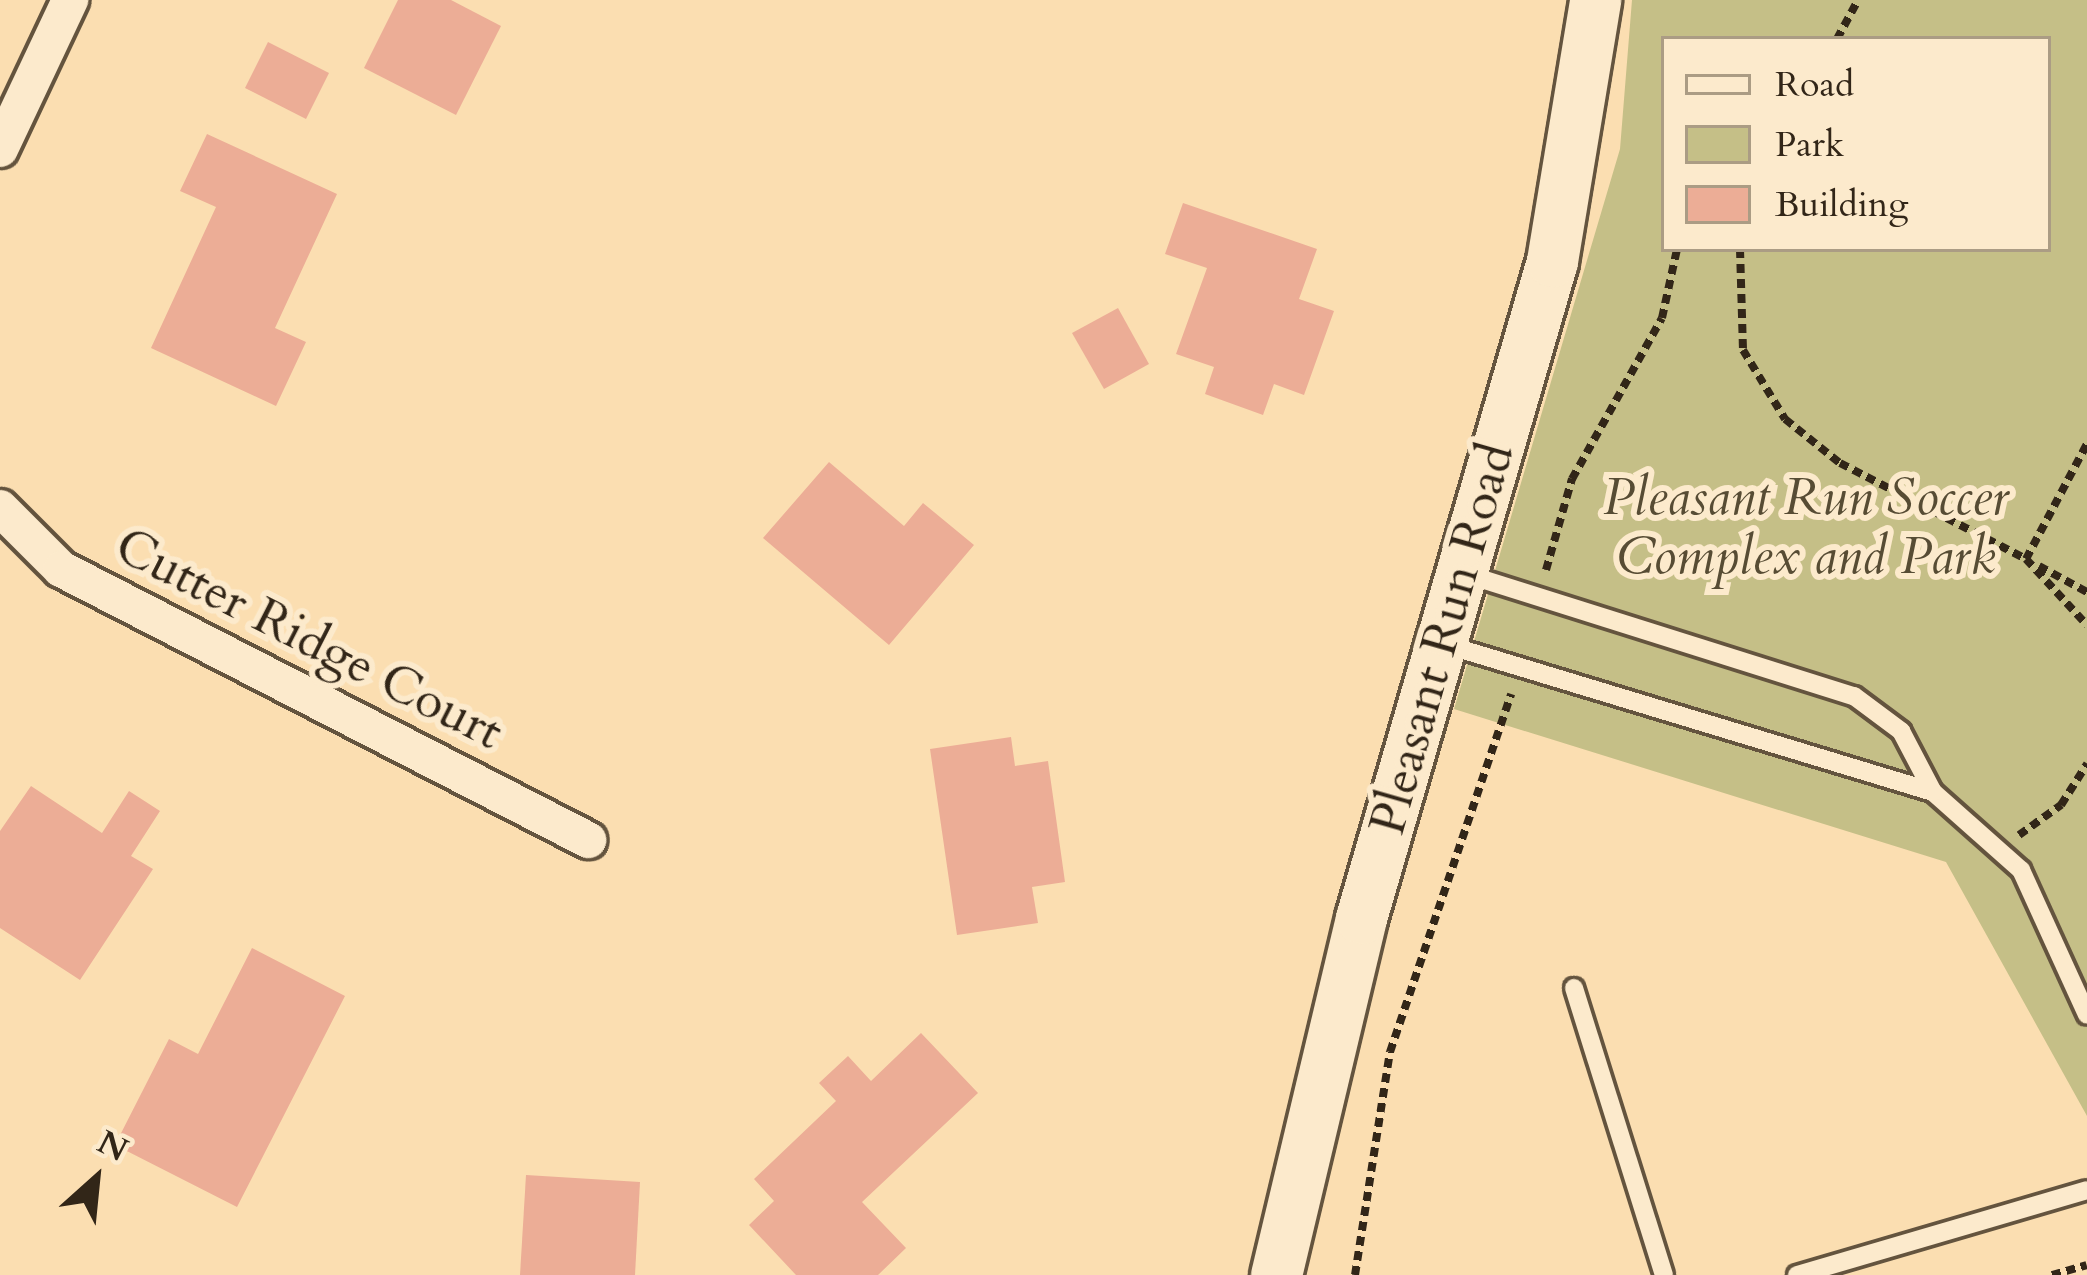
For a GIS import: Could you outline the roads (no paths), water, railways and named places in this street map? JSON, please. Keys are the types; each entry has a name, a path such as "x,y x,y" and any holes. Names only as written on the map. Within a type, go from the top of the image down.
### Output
{"main road":[{"name":"Pleasant Run Road","path":"1276,1275 1293,1177 1552,261 1595,0"}],"street":[{"path":"0,149 70,0"},
{"name":"Cutter Ridge Court","path":"0,508 61,569 588,839"}],"lane":[{"path":"1462,572 1855,696 1900,731 1933,792 2021,870 2087,1016"},
{"path":"1441,644 1933,792"},
{"path":"1574,988 1664,1275"},
{"path":"1797,1275 2087,1190"}],"park label":[{"name":"Pleasant Run Soccer Complex and Park","path":"1806,528"}]}
